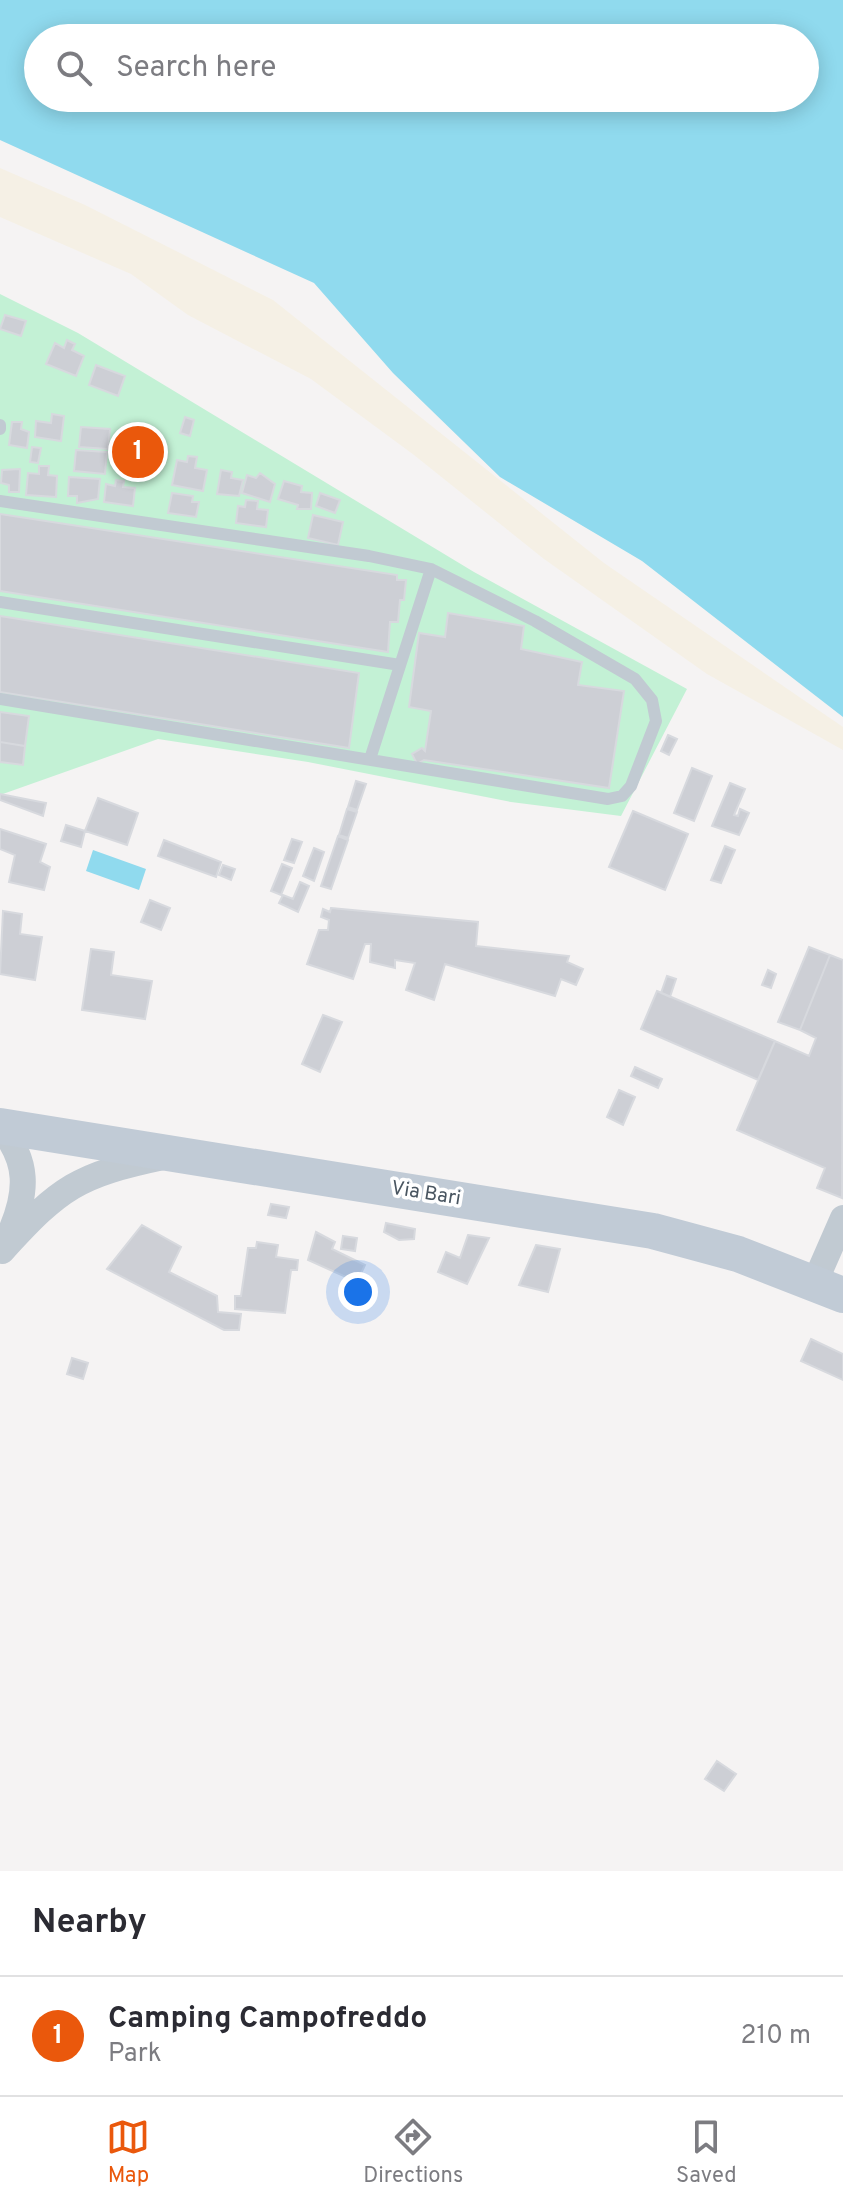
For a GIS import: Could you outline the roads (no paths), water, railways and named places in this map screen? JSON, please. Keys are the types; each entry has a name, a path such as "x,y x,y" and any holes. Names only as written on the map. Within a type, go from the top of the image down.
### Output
{"main road":[{"name":"Via Bari","path":"0,1126 653,1231 738,1254 829,1288"}],"street":[{"path":"0,1126 24,1182 24,1201 1,1252"},
{"path":"1,1252 47,1202 82,1179 172,1156"},
{"path":"829,1288 843,1218"}],"lane":[{"path":"0,501 369,556 431,569 535,621 635,679 652,700 656,721 631,786 622,796 608,799 0,699"},
{"path":"370,759 431,569"},
{"path":"0,602 400,665"}],"water":[{"path":"0,0 843,0 843,717 642,561 500,477 393,373 314,283 0,140"},
{"path":"93,850 146,869 139,890 86,871"}],"place":[{"name":"Camping Campofreddo","path":"138,452"}]}
